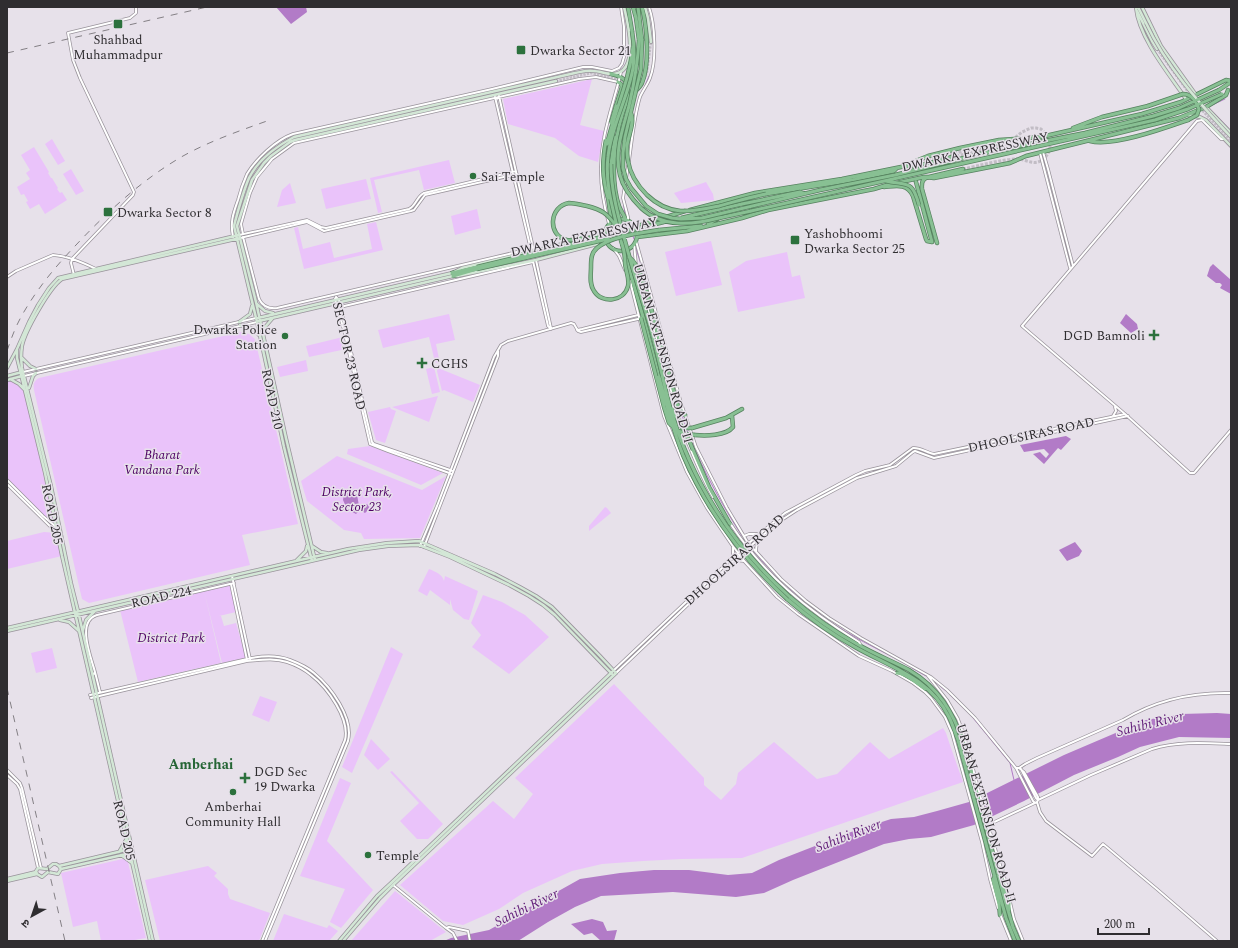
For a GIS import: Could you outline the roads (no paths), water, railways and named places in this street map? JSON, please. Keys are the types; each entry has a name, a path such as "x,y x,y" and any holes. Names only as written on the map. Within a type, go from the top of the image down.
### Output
{"highway":[{"name":"URBAN EXTENSION ROAD-II","path":"628,7 633,40 633,69 615,125 608,155 607,179 618,230 650,326 670,407 697,477 723,521 747,553 790,597 816,618 862,647 913,673 930,686 941,698 950,710 964,744 973,787"},
{"name":"DWARKA EXPRESSWAY","path":"632,7 641,40 642,69 623,153 623,168 626,179 640,201 658,214 672,218 694,219 805,194 895,176 941,163 1084,133 1146,118 1179,108 1219,90 1231,81"},
{"name":"DWARKA EXPRESSWAY","path":"638,7 642,29 641,40 637,69 620,145 618,159 620,176 627,192 640,207 649,214 663,221 680,224 691,224 719,218 1155,120 1188,109 1222,94 1229,89"},
{"path":"627,100 640,87 644,76 647,48 645,20 642,7"},
{"path":"612,74 620,76 626,82 627,100 618,130 614,154 614,177 619,206 627,220 635,227 637,237 635,243 625,250 617,250 607,242 605,234 610,223 605,171 607,144 626,89"},
{"path":"901,167 928,156 1009,140 1032,139 1142,114 1167,107 1226,80 1231,81"},
{"path":"618,82 626,89"},
{"path":"612,207 605,187 603,166 604,154 607,136 616,106 626,89"},
{"path":"937,243 922,186 924,180 929,177 934,178 1010,163 1026,156 1041,152 1158,124 1188,115 1206,107 1226,95 1229,89"},
{"path":"1068,131 1102,117 1148,106 1183,94 1187,94 1193,99 1199,109 1197,115 1188,120 1161,129 1122,139 1102,142 1088,140"},
{"path":"631,114 633,119 627,146 629,166 643,191 656,202 678,211 693,212 766,194 853,180 894,171 897,168"},
{"path":"1100,123 1103,136"},
{"name":"URBAN EXTENSION ROAD-II","path":"618,130 614,142 611,164 613,196 669,414 694,478 706,500 727,532 758,571 787,599 816,623 855,647 905,672 929,690 944,709 952,722 958,740 973,787 1008,911 1019,941"},
{"path":"635,227 679,213 756,193 842,179 901,167 926,164 952,157"},
{"path":"874,189 916,178 963,170"},
{"path":"885,181 904,183 907,185 913,190 919,205"},
{"path":"637,237 687,230 742,218 768,210 901,185 908,188 913,196 927,241 932,242 916,182"},
{"name":"DWARKA EXPRESSWAY","path":"478,268 595,238 752,202 800,192 805,194"},
{"path":"595,238 587,237 572,240 562,238 556,233 553,226 552,221 555,212 562,205 568,203 591,207 605,213 618,230"},
{"name":"DWARKA EXPRESSWAY","path":"452,274 618,237 710,224 719,218"},
{"path":"610,223 618,219 627,220"},
{"path":"618,237 599,246 594,251 592,256 591,283 593,290 599,297 606,300 613,300 620,297 628,285 625,262 628,258 634,260 647,295 680,409 685,415"},
{"path":"642,312 641,318 669,423 678,431 687,434 722,434 733,427 732,416"},
{"path":"670,407 674,411 689,440 710,487 730,524"},
{"path":"669,423 679,428 692,428 726,418 742,409"},
{"path":"897,674 899,673 905,676 924,689 929,690"},
{"name":"URBAN EXTENSION ROAD-II","path":"984,825 1006,918 1015,941"},
{"path":"1002,868 1002,878 1009,907 1008,911"},
{"path":"995,876 993,880 1000,915"}],"main road":[{"path":"240,236 237,226 252,180 271,156 290,142 497,94 558,77 592,71 612,74 621,72 628,62 629,51 629,30 623,7"},
{"path":"645,7 651,42"},
{"path":"1137,7 1160,49 1184,83 1206,111 1231,137"},
{"path":"1137,7 1157,49"},
{"path":"1137,7 1137,17 1150,46 1186,99"},
{"path":"1142,7 1161,46 1196,95"},
{"path":"558,77 560,73"},
{"path":"240,236 234,226 249,178 254,169 283,141 294,137 556,81"},
{"path":"1206,107 1231,133"},
{"path":"1188,115 1200,117 1206,120 1231,146"},
{"path":"258,322 452,274 462,268 532,250 605,234"},
{"name":"ROAD 205","path":"22,372 21,358 24,341 41,306 51,290 62,279 96,269 240,236"},
{"name":"ROAD 205","path":"131,848 127,838 27,391 17,358 17,349 38,305 49,288 58,278 240,236"},
{"name":"ROAD 210","path":"240,236 256,302 257,318"},
{"name":"ROAD 210","path":"240,236 252,303 262,336 313,559"},
{"path":"257,318 452,274 458,276 534,260 607,242"},
{"path":"256,302 262,309 274,313"},
{"path":"252,303 250,314 240,324 253,329 262,336 266,327 274,318"},
{"path":"7,368 17,349"},
{"path":"21,358 36,369"},
{"path":"8,378 22,372"},
{"path":"8,378 19,384 27,391 33,376 36,373"},
{"path":"8,378 23,376"},
{"name":"ROAD 205","path":"57,526 57,533 74,606 77,613"},
{"path":"313,559 329,554 387,543 419,541 496,574 536,596 564,618 614,673"},
{"path":"296,561 306,551 309,544 318,550 329,554"},
{"path":"366,547 424,547 509,585 529,596 555,615 614,673"},
{"path":"313,559 360,548"},
{"name":"ROAD 224","path":"7,628 66,614 96,611 296,561 313,559"},
{"name":"ROAD 224","path":"7,631 77,613 313,559"},
{"path":"66,614 74,606"},
{"path":"58,619 69,622 81,632 86,620 96,611"},
{"name":"ROAD 205","path":"81,632 154,941"},
{"path":"339,941 377,896 392,884 614,673"},
{"path":"120,854 127,838"},
{"path":"120,854 131,848"},
{"path":"7,880 36,873 40,868 47,869 55,864 60,867 120,854 132,853"},
{"name":"ROAD 205","path":"132,853 150,941"},
{"path":"120,854 133,863"},
{"path":"36,873 42,877 48,872 57,874 60,867"},
{"path":"343,941 392,884"}],"street":[{"path":"74,275 71,263 72,259 133,195 134,192 80,78 73,60 68,33 130,18 136,13 136,7"},
{"path":"233,237 231,222 246,176 267,150 293,134 584,68 592,67 612,71 621,67 624,61 623,7"},
{"path":"627,220 628,218 623,195 630,152 641,96 650,78 652,70 654,50 652,22 649,7"},
{"path":"610,223 601,187 601,162 604,136 621,72"},
{"path":"497,94 588,77 596,77 618,82"},
{"path":"497,94 516,172 534,260 552,329"},
{"path":"497,94 513,173 532,250"},
{"path":"1224,139 1221,139 1202,120 1197,121 1022,327 1128,416 1192,474 1231,430"},
{"path":"1041,152 1048,169 1072,267"},
{"path":"516,172 425,195 414,210 365,222 324,231 307,222 240,236 258,299 264,306 272,308 278,308 532,250"},
{"path":"635,243 688,423 703,461 724,503 748,543 781,579 806,601 829,618 927,676 950,692 975,718 1016,768 1032,799 1037,802"},
{"path":"635,243 635,261 640,282 682,427 693,457 706,484 730,524 763,566 792,594 818,615 859,642 862,647"},
{"path":"613,248 619,256 630,281 664,416 697,490 732,546 777,597 798,614 859,656 897,674 925,692 937,705 945,717 973,787"},
{"path":"7,277 16,271 53,255 72,259 96,269"},
{"path":"340,306 534,260"},
{"name":"SECTOR 23 ROAD","path":"337,299 370,444 451,472"},
{"name":"SECTOR 23 ROAD","path":"338,303 340,306 372,442 451,472"},
{"path":"576,330 582,330 638,315"},
{"path":"23,376 240,324 257,318"},
{"path":"576,330 583,332 639,319"},
{"path":"22,372 240,324 258,322"},
{"path":"420,546 423,543 483,384 498,350 508,341 571,323 574,324 576,330"},
{"path":"1113,416 1116,410 1115,406"},
{"name":"DHOOLSIRAS ROAD","path":"614,673 758,534 783,514 856,475 865,471 890,465 916,447 930,454 934,454 1124,414"},
{"name":"DHOOLSIRAS ROAD","path":"734,558 740,556 777,523 803,507 858,478 896,466 913,452 934,458 1128,416"},
{"path":"682,427 688,423"},
{"path":"7,480 46,519 57,526"},
{"path":"7,484 57,533"},
{"path":"744,536 749,534 758,534"},
{"path":"756,552 757,540"},
{"path":"423,543 424,547"},
{"path":"732,546 734,558 745,562"},
{"path":"231,578 249,660"},
{"path":"95,695 95,672 86,631 88,622 92,617 232,584"},
{"path":"95,695 267,657 288,659 308,669 320,678 333,695 344,714 348,726 348,741 263,941"},
{"path":"95,695 249,660"},
{"path":"92,676 95,672"},
{"path":"927,676 952,708 960,724 973,787 984,825 1002,868 1014,919 1023,941"},
{"path":"943,695 950,692"},
{"path":"1020,769 1025,764 1037,758 1158,703 1176,698 1231,693"},
{"path":"984,825 1037,802 1127,759 1162,746 1184,743 1231,744"},
{"path":"1016,768 1020,769 1028,781 1034,792 1040,812 1046,821 1092,856 1103,844 1217,941"},
{"path":"7,770 20,783 22,788 40,868"},
{"path":"7,775 17,784 20,789 40,868"},
{"path":"984,825 990,880 1000,915 1010,941"},
{"path":"392,884 446,928 452,931 455,934 457,941"},
{"path":"446,928 449,927 468,931 470,941"}],"water":[{"path":"276,7 306,7 307,12 291,24"},
{"path":"1213,264 1231,280 1231,294 1220,288 1222,285 1220,283 1216,283 1207,276 1210,267"},
{"path":"1126,314 1137,324 1138,329 1131,333 1120,323"},
{"path":"1066,436 1071,439 1061,450 1058,448 1044,464 1033,454 1040,452 1046,458 1049,454 1044,449 1024,452 1020,445"},
{"path":"348,491 357,496 359,505 361,506 367,504 369,507 365,513 360,510 356,514 347,509 343,500 344,493"},
{"path":"1075,542 1082,551 1079,556 1067,561 1059,550"},
{"name":"Sahibi River","path":"1181,714 1231,714 1231,738 1179,737 1140,747 1074,775 974,825 931,837 909,839 884,844 764,893 736,897 673,892 601,896 575,907 518,941 444,941 451,938 489,930 580,879 654,870 689,870 728,875 752,873 779,860 851,832 891,819 914,817 969,802 1064,755 1146,720"},
{"path":"592,919 603,922 607,931 617,930 614,941 601,941 592,933 584,935 571,924"}],"waterway":[{"path":"644,88 649,76"},
{"path":"1208,107 1225,99"},
{"path":"1214,113 1231,131"},
{"path":"623,200 625,214"},
{"path":"629,223 630,228"},
{"path":"631,231 634,239"},
{"path":"635,245 642,268"},
{"path":"643,272 647,287"},
{"path":"656,321 659,331"},
{"path":"681,412 685,424"},
{"path":"685,426 688,433"},
{"path":"690,438 714,488 742,536"},
{"path":"753,551 789,588 829,621 854,637 899,660"},
{"path":"912,668 926,676"},
{"path":"932,679 946,691"},
{"path":"950,695 969,713 1010,763 1014,780"}],"tunnel":[{"path":"556,81 591,73 633,83 641,82 647,72 651,42"},
{"path":"1157,49 1191,96"},
{"path":"1200,108 1231,141"},
{"path":"952,157 1006,145 1022,132 1031,128 1041,129 1049,137"},
{"path":"963,169 1011,159 1038,162 1044,159 1048,154 1050,142"},
{"path":"915,180 917,166 925,160 982,147"}],"railway":[{"path":"7,53 207,7"},
{"path":"7,351 19,321 39,288 68,253 126,196 168,165 183,156 214,141 267,121"},
{"path":"7,688 65,941"}],"place":[{"name":"Shahbad Muhammadpur","path":"118,24"},
{"name":"Dwarka Sector 21","path":"521,50"},
{"name":"Sai Temple","path":"473,176"},
{"name":"Dwarka Sector 8","path":"108,212"},
{"name":"Yashobhoomi Dwarka Sector 25","path":"795,240"},
{"name":"DGD Bamnoli","path":"1154,335"},
{"name":"Dwarka Police Station","path":"285,336"},
{"name":"CGHS","path":"422,363"},
{"name":"DGD Sec 19 Dwarka","path":"245,778"},
{"name":"Amberhai Community Hall","path":"233,792"},
{"name":"Temple","path":"368,855"}],"district":[{"name":"Amberhai","path":"201,764"}],"park label":[{"name":"Bharat Vandana Park","path":"162,462"},
{"name":"District Park, Sector 23","path":"357,498"},
{"name":"District Park","path":"171,637"}]}
